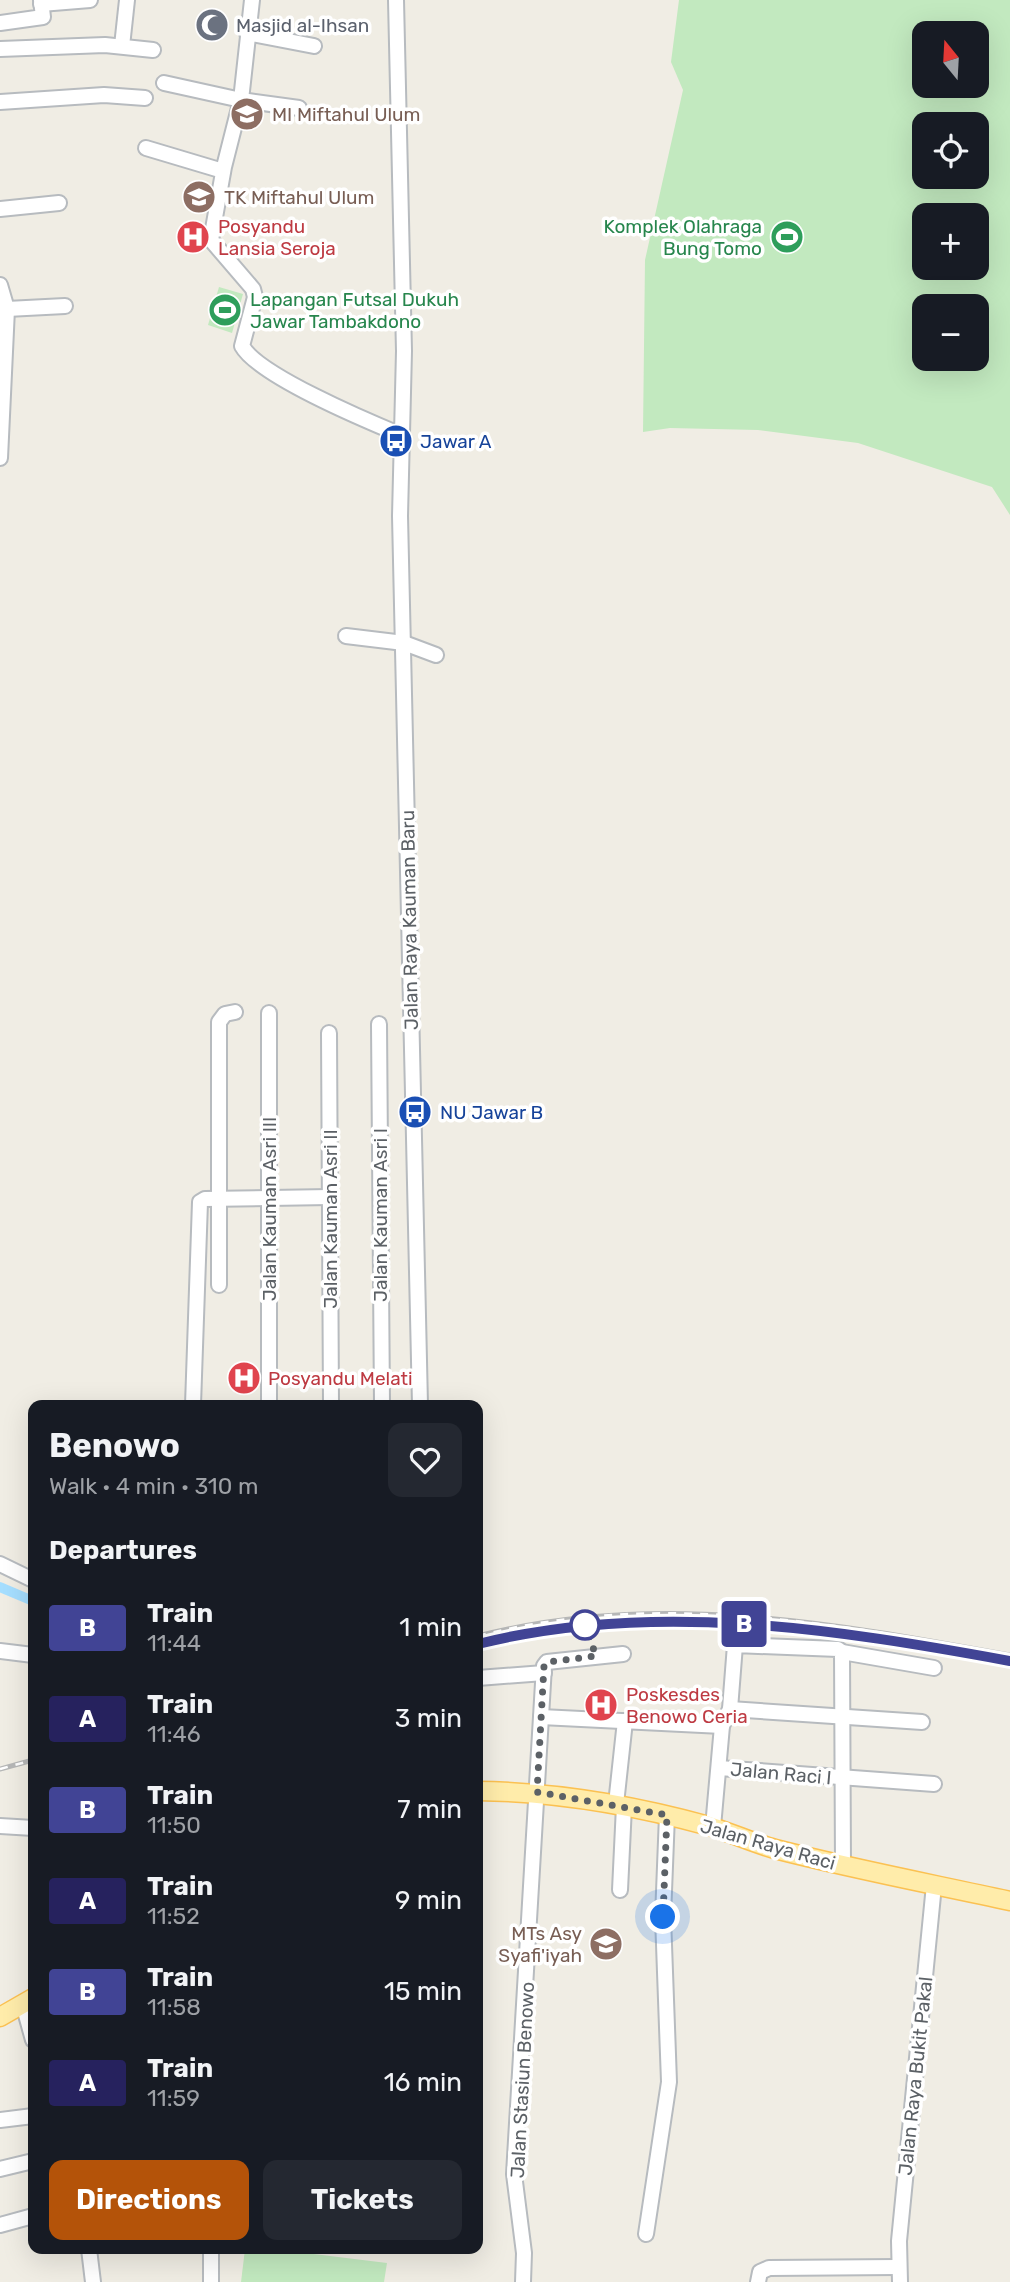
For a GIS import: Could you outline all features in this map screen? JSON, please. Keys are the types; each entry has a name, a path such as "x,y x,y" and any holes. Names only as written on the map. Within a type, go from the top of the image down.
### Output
{"main road":[{"name":"Jalan Raya Raci","path":"483,1791 537,1792 620,1805 667,1815 771,1848 843,1866 1010,1901"},
{"path":"0,2017 28,2001"}],"street":[{"path":"0,23 43,17 41,2 90,0"},
{"path":"122,46 127,0"},
{"path":"251,0 241,100 223,171 211,242 253,289 255,297 241,340 246,353 254,361 349,413 401,435"},
{"name":"Jalan Raya Kauman Baru","path":"396,0 404,351 400,516 420,1400"},
{"path":"247,33 314,46"},
{"path":"0,49 122,46 153,50"},
{"path":"164,83 241,100 299,108"},
{"path":"0,102 104,95 145,98"},
{"path":"146,148 223,171"},
{"path":"0,209 59,203"},
{"path":"0,285 7,309 0,458"},
{"path":"7,309 65,306"},
{"path":"346,636 404,643 436,655"},
{"path":"219,1285 212,1199 219,1022 225,1014 235,1012"},
{"name":"Jalan Kauman Asri III","path":"269,1013 270,1400"},
{"name":"Jalan Kauman Asri I","path":"379,1024 382,1400"},
{"name":"Jalan Kauman Asri II","path":"329,1032 331,1400"},
{"path":"193,1400 201,1202 212,1199 330,1197"},
{"path":"1,1570 28,1578"},
{"name":"Jalan Raci I","path":"713,1828 722,1726 730,1709 736,1644 842,1652 843,1866"},
{"path":"0,1651 28,1654"},
{"path":"842,1652 934,1668"},
{"path":"483,1678 544,1673 547,1662 624,1654"},
{"name":"Jalan Stasiun Benowo","path":"523,2282 524,2253 514,2174 544,1673"},
{"path":"730,1709 922,1722"},
{"path":"541,1717 722,1726"},
{"path":"620,1890 620,1805 625,1721"},
{"name":"Jalan Raci I","path":"719,1768 934,1784"},
{"path":"646,2234 668,2082 663,1930 667,1815"},
{"path":"0,1826 28,1828"},
{"name":"Jalan Raya Bukit Pakal","path":"758,2282 760,2272 769,2268 899,2275 934,1885"},
{"path":"0,2120 28,2117"},
{"path":"0,2169 28,2162"},
{"path":"0,2225 28,2217"},
{"path":"90,2254 93,2282"},
{"path":"211,2254 211,2282"}],"green space":[{"name":"Komplek Olahraga Bung Tomo","path":"679,0 1010,0 1010,515 992,487 858,443 758,430 670,428 643,432 645,260 683,90 671,62"},
{"name":"Lapangan Futsal Dukuh Jawar Tambakdono","path":"219,287 243,294 232,333 208,325"},
{"path":"244,2254 314,2254 387,2263 384,2282 241,2282"}],"waterway":[{"path":"0,1587 28,1599"}],"railway":[{"path":"483,1635 544,1622 611,1615 677,1613 811,1623 1010,1655"},
{"path":"0,1769 28,1761"}],"train":[{"name":"B","path":"483,1643 564,1627 600,1624 732,1623 854,1634 1010,1661"}],"place":[{"name":"Masjid al-Ihsan","path":"212,25"},
{"name":"MI Miftahul Ulum","path":"247,114"},
{"name":"TK Miftahul Ulum","path":"199,197"},
{"name":"Posyandu Lansia Seroja","path":"193,237"},
{"name":"Komplek Olahraga Bung Tomo","path":"787,237"},
{"name":"Lapangan Futsal Dukuh Jawar Tambakdono","path":"225,310"},
{"name":"Jawar A","path":"396,441"},
{"name":"NU Jawar B","path":"415,1112"},
{"name":"Posyandu Melati","path":"244,1378"},
{"name":"Poskesdes Benowo Ceria","path":"601,1705"},
{"name":"MTs Asy Syafi'iyah","path":"606,1944"}],"route":[{"path":"585,1625 596,1656 547,1662 544,1666 537,1792 667,1815 663,1917"}]}
